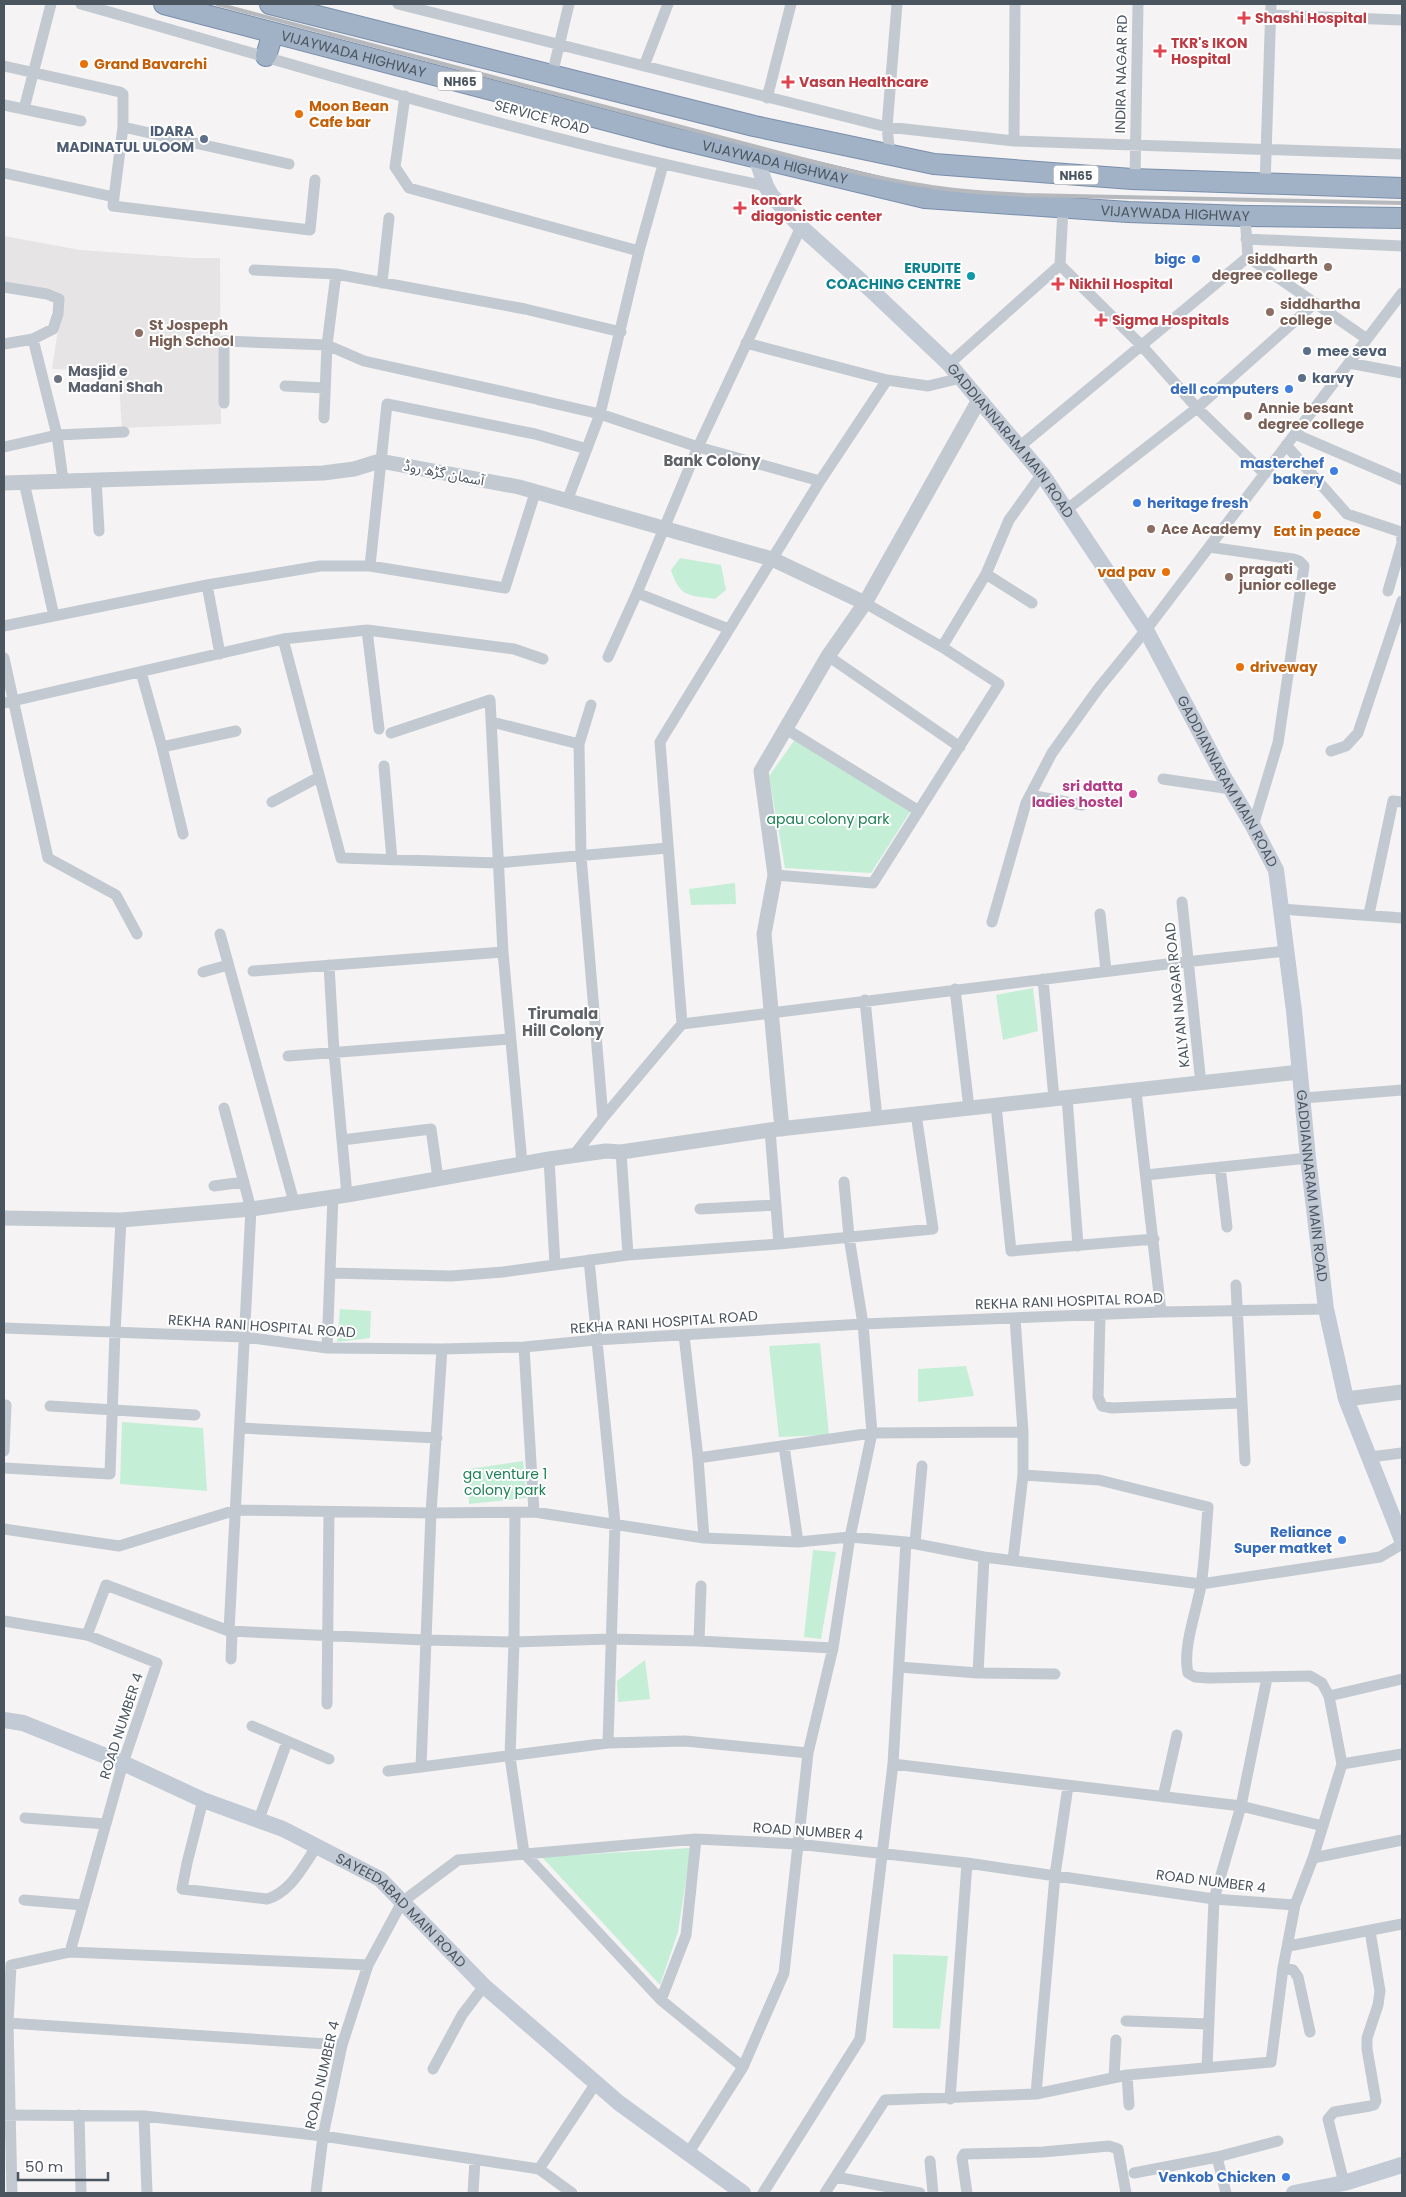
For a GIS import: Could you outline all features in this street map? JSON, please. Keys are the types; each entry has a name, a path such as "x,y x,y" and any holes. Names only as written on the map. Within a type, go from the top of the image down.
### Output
{"highway":[{"name":"VIJAYWADA HIGHWAY","path":"164,4 756,158 925,198 1063,209 1237,216 1402,218"},
{"name":"VIJAYWADA HIGHWAY","path":"270,4 754,126 890,155 954,166 1135,180 1402,188"},
{"path":"266,56 273,32"},
{"path":"432,74 446,48"},
{"path":"951,200 954,166"},
{"path":"1231,182 1237,216"}],"main road":[{"name":"GADDIANNARAM MAIN ROAD","path":"756,158 771,195 801,227 949,364 1042,474 1146,630 1276,870 1294,1011 1299,1072 1304,1098 1308,1158 1326,1309 1346,1399 1402,1540"},
{"name":"SAYEEDABAD MAIN ROAD","path":"4,1720 23,1723 123,1763 203,1800 283,1829 380,1879 484,1986 619,2103 689,2152 742,2193"},
{"path":"1294,2193 1311,2191 1402,2166"}],"street":[{"path":"24,109 51,4"},
{"name":"SERVICE ROAD","path":"81,4 405,96 663,165 766,186"},
{"path":"398,4 887,127 1014,141 1402,154"},
{"path":"552,75 569,4"},
{"path":"644,66 668,4"},
{"path":"767,98 791,4"},
{"path":"890,155 887,127 897,4"},
{"path":"1014,141 1015,4"},
{"name":"INDIRA NAGAR RD","path":"1135,180 1138,4"},
{"path":"1265,185 1271,9 1402,20"},
{"path":"4,66 120,92 124,98 113,206 310,230 315,180"},
{"path":"405,96 396,167 409,188 639,252"},
{"path":"4,104 81,122"},
{"path":"122,127 289,164"},
{"path":"567,501 600,414 639,252 663,165"},
{"path":"4,173 114,198"},
{"path":"949,364 1060,265 1063,209"},
{"path":"1237,216 1246,239 1248,258 1367,340"},
{"path":"382,283 389,218"},
{"path":"608,657 698,447 801,227"},
{"path":"1246,239 1402,246"},
{"path":"1018,447 1248,258"},
{"path":"1060,265 1142,346 1197,408 1265,474"},
{"path":"254,270 336,274 525,309 621,332"},
{"path":"324,418 326,345 336,274"},
{"path":"4,287 47,294 59,299 58,314 53,329 32,339 4,344"},
{"path":"992,922 1026,803 1052,753 1098,689 1146,630 1402,292"},
{"path":"1066,510 1197,408 1314,304"},
{"path":"32,339 57,435 63,480"},
{"path":"224,403 224,342 326,345 364,361 600,414 698,447 820,481"},
{"path":"746,343 887,380 928,386 961,378"},
{"path":"1349,363 1402,372"},
{"path":"682,1024 660,742 820,481 887,380"},
{"path":"285,386 325,388"},
{"path":"779,1244 776,1205 776,1130 771,1012 764,934 775,875 761,771 828,656 866,603 979,400"},
{"path":"370,566 387,404 535,434 587,448"},
{"path":"4,447 57,435 124,432"},
{"path":"1295,434 1402,480"},
{"path":"1286,445 1347,514 1401,532 1402,542 1388,590"},
{"name":"آسمان گڑھ روڈ","path":"4,483 323,473 354,469 380,461 519,487 772,560 866,603"},
{"path":"942,647 986,574 1009,520 1042,474"},
{"path":"96,479 99,531"},
{"path":"24,482 54,616"},
{"path":"4,626 207,585 320,566 370,566 505,588 535,493"},
{"path":"1209,547 1299,561 1304,566 1278,742 1253,826"},
{"path":"986,574 1032,603"},
{"path":"207,585 220,654"},
{"path":"637,593 729,630"},
{"path":"1331,751 1346,746 1358,733 1402,602"},
{"path":"775,875 873,883 999,684 942,647 866,603"},
{"path":"367,630 379,729"},
{"path":"8,702 283,639 367,630 514,649 543,659"},
{"path":"283,639 341,858 497,863 668,848"},
{"path":"828,656 960,746"},
{"path":"4,658 8,702 48,858 116,895 137,934"},
{"path":"141,672 162,747 183,834"},
{"path":"391,733 490,700 502,952 522,1163"},
{"path":"591,705 579,744 581,856 603,1118"},
{"path":"492,722 579,744"},
{"path":"786,729 919,811"},
{"path":"162,747 236,731"},
{"path":"384,766 392,860"},
{"path":"272,802 319,777"},
{"path":"1162,779 1232,789"},
{"path":"1030,795 1082,805"},
{"path":"1369,914 1393,801 1402,802"},
{"name":"KALYAN NAGAR ROAD","path":"1182,902 1201,1084"},
{"path":"1281,909 1369,914 1402,918"},
{"path":"1100,914 1106,971"},
{"path":"220,934 294,1202"},
{"path":"574,1155 682,1024 864,1000 1286,951"},
{"path":"253,970 502,952"},
{"path":"203,972 228,965"},
{"path":"327,1348 330,1273 340,1196 342,1140 329,965"},
{"path":"1043,979 1061,1098 1078,1246"},
{"path":"954,990 969,1108"},
{"path":"864,1000 877,1118"},
{"path":"288,1056 510,1038"},
{"path":"4,1218 121,1220 251,1210 574,1155 606,1151 621,1152 877,1118 1061,1098 1136,1092 1299,1072"},
{"path":"1304,1098 1402,1090"},
{"path":"1136,1092 1161,1312"},
{"path":"996,1105 1011,1251 1154,1239"},
{"path":"224,1108 251,1210 236,1510 231,1659"},
{"path":"330,1273 451,1276 503,1272 628,1255 779,1244 933,1229 916,1114"},
{"path":"342,1140 432,1129 438,1178"},
{"path":"621,1152 628,1255"},
{"path":"1146,1175 1308,1158"},
{"path":"549,1159 555,1265"},
{"path":"1220,1167 1227,1227"},
{"path":"214,1186 244,1182"},
{"path":"689,2152 744,2068 784,1973 808,1753 833,1648 850,1537 872,1433 863,1324 849,1237 844,1182"},
{"path":"700,1209 776,1205"},
{"path":"4,1468 110,1474 114,1332 121,1220"},
{"path":"589,1260 615,1523 608,1743"},
{"path":"1236,1285 1244,1461"},
{"name":"REKHA RANI HOSPITAL ROAD","path":"4,1328 244,1338 327,1348 524,1348 596,1340 863,1324 1161,1312 1326,1309"},
{"path":"1100,1314 1098,1397 1102,1406 1112,1408 1242,1403"},
{"path":"1013,1560 1024,1475 1015,1318"},
{"path":"684,1334 698,1458 704,1538"},
{"path":"524,1348 534,1512"},
{"path":"421,1767 431,1513 442,1349"},
{"path":"1346,1399 1402,1392"},
{"path":"4,1451 6,1405"},
{"path":"50,1406 194,1415"},
{"path":"240,1428 437,1438"},
{"path":"698,1458 872,1433 1023,1432"},
{"path":"784,1446 798,1542"},
{"path":"1370,1457 1402,1454"},
{"path":"763,2193 860,2039 884,1853 893,1764 910,1542 922,1466"},
{"path":"826,2193 885,2100 950,2099 1036,2094 1127,2075 1271,2062 1283,1968 1289,1946 1295,1905 1314,1858 1342,1764 1329,1696 1322,1683 1310,1676 1209,1678 1188,1673 1186,1666 1201,1584 1208,1507 1099,1480 1024,1475"},
{"path":"4,1530 119,1546 236,1510 431,1513 534,1512 704,1538 798,1542 850,1537 910,1542 984,1557 1201,1584 1380,1557 1402,1544"},
{"path":"327,1704 329,1512"},
{"path":"515,1512 514,1642 510,1757 524,1854 661,2000 744,2068"},
{"path":"978,1673 984,1557"},
{"path":"87,1635 106,1585 231,1631 425,1640 514,1642 610,1639 699,1641 833,1648"},
{"path":"699,1641 701,1586"},
{"name":"ROAD NUMBER 4","path":"4,1621 87,1635 157,1663 123,1763 70,1952"},
{"path":"899,1667 978,1673 1055,1674"},
{"path":"1207,2068 1214,1898 1241,1806 1266,1678"},
{"path":"1329,1696 1402,1679"},
{"path":"252,1726 329,1759"},
{"path":"1162,1797 1177,1735"},
{"path":"388,1771 510,1757 608,1743 686,1741 808,1753"},
{"path":"259,1819 288,1742"},
{"path":"1342,1764 1402,1754"},
{"path":"893,1764 1241,1806 1323,1826"},
{"path":"1036,2094 1055,1875 1068,1786"},
{"path":"203,1800 186,1863 182,1889 267,1898 277,1896 290,1886 317,1846"},
{"path":"25,1818 106,1824"},
{"path":"661,2000 686,1935 696,1839"},
{"name":"ROAD NUMBER 4","path":"316,2193 323,2136 342,2044 368,1965 402,1902 458,1860 696,1839 797,1844 967,1863 1214,1898 1295,1905"},
{"path":"1314,1858 1402,1840"},
{"path":"950,2099 967,1863"},
{"path":"24,1900 83,1905"},
{"path":"1289,1946 1402,1924"},
{"path":"1344,2182 1328,2119 1334,2112 1374,2105 1376,2101 1367,2038 1378,2006 1380,1991 1370,1931"},
{"path":"12,2193 7,2115 7,1961 70,1952 368,1965"},
{"path":"1283,1968 1293,1970 1298,1977 1310,2032"},
{"path":"433,2069 462,2015 484,1986"},
{"path":"1126,2021 1209,2024"},
{"path":"8,2023 342,2044"},
{"path":"1114,2078 1116,2040"},
{"path":"1127,2075 1129,2105"},
{"path":"539,2169 596,2083"},
{"path":"7,2115 79,2114 144,2116 323,2136 539,2169 572,2193"},
{"path":"79,2114 81,2193"},
{"path":"144,2116 147,2193"},
{"path":"1134,2173 1217,2157 1278,2142"},
{"path":"967,2193 962,2158 964,2154 1043,2152 1109,2146 1118,2149 1126,2193"},
{"path":"1217,2157 1226,2193"},
{"path":"474,2193 475,2160"},
{"path":"930,2161 933,2193"},
{"path":"836,2177 920,2193"}],"shaded area":[{"name":"St Jospeph High School","path":"4,236 80,250 192,258 220,258 221,424 122,428 118,371 52,369 63,297 4,283"}],"green space":[{"path":"680,558 721,565 726,590 715,599 687,594 678,586 671,570"},
{"name":"apau colony park","path":"796,738 910,812 871,873 785,868 769,776"},
{"path":"735,883 736,904 691,905 689,889"},
{"path":"1033,988 1038,1031 1003,1040 996,995"},
{"path":"340,1309 371,1311 370,1338 337,1342"},
{"path":"820,1343 829,1435 779,1437 769,1346"},
{"path":"966,1366 974,1396 918,1402 918,1369"},
{"path":"122,1422 203,1428 207,1491 120,1484"},
{"name":"ga venture 1 colony park","path":"523,1461 527,1498 469,1504 468,1469"},
{"path":"813,1550 836,1552 821,1639 804,1637"},
{"path":"645,1660 650,1699 618,1702 617,1681"},
{"path":"691,1848 678,1932 660,1985 542,1857"},
{"path":"893,1954 948,1956 940,2029 893,2028"}],"railway":[{"path":"217,4 804,159 908,183 963,191 1025,195 1402,203"}],"place":[{"name":"Shashi Hospital","path":"1244,18"},
{"name":"TKR's IKON Hospital","path":"1160,51"},
{"name":"Grand Bavarchi","path":"84,64"},
{"name":"Vasan Healthcare","path":"788,82"},
{"name":"Moon Bean Cafe bar","path":"299,114"},
{"name":"IDARA MADINATUL ULOOM","path":"204,139"},
{"name":"konark diagonistic center","path":"740,208"},
{"name":"bigc","path":"1196,259"},
{"name":"siddharth degree college","path":"1328,267"},
{"name":"ERUDITE COACHING CENTRE","path":"971,276"},
{"name":"Nikhil Hospital","path":"1058,284"},
{"name":"siddhartha college","path":"1270,312"},
{"name":"Sigma Hospitals","path":"1101,320"},
{"name":"St Jospeph High School","path":"139,333"},
{"name":"mee seva","path":"1307,351"},
{"name":"karvy","path":"1302,378"},
{"name":"Masjid e Madani Shah","path":"58,379"},
{"name":"dell computers","path":"1289,389"},
{"name":"Annie besant degree college","path":"1248,416"},
{"name":"masterchef bakery","path":"1334,471"},
{"name":"heritage fresh","path":"1137,503"},
{"name":"Eat in peace","path":"1317,515"},
{"name":"Ace Academy","path":"1151,529"},
{"name":"vad pav","path":"1166,572"},
{"name":"pragati junior college","path":"1229,577"},
{"name":"driveway","path":"1240,667"},
{"name":"sri datta ladies hostel","path":"1133,794"},
{"name":"Reliance Super matket","path":"1342,1540"},
{"name":"Venkob Chicken","path":"1286,2177"}],"district":[{"name":"Bank Colony","path":"712,460"},
{"name":"Tirumala Hill Colony","path":"563,1022"}]}
